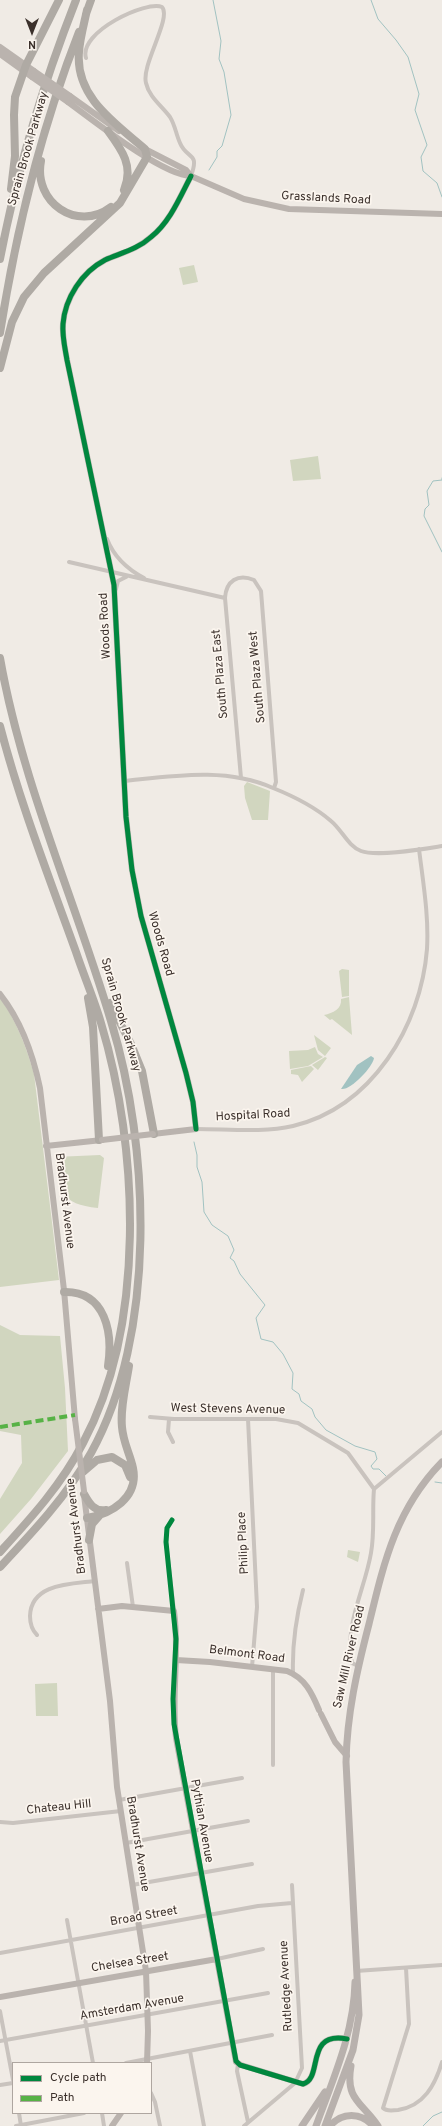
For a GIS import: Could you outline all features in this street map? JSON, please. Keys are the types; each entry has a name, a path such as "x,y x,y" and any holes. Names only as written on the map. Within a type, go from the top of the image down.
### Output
{"highway":[{"path":"0,257 14,165 14,106 25,68 59,0"},
{"name":"Sprain Brook Parkway","path":"0,257 32,130 76,0"},
{"name":"Sprain Brook Parkway","path":"0,333 20,229 48,119 91,0"},
{"path":"0,368 12,322 28,291 44,273 120,203 146,153 101,109 85,88 80,73 79,57 87,10"},
{"path":"48,119 40,165 40,182 52,202 59,209 73,215 87,216 103,212 116,202 124,190 128,178 127,161 121,148 108,131"},
{"name":"Sprain Brook Parkway","path":"0,658 23,755 98,979 124,1068 137,1155 140,1203 139,1249 131,1333 112,1406 96,1444 73,1482 42,1521 0,1567"},
{"name":"Sprain Brook Parkway","path":"0,726 19,791 98,1013 114,1071 124,1131 129,1191 128,1252 124,1306 114,1360 101,1405 84,1444 66,1473 34,1515 0,1552"},
{"path":"82,970 93,1027 101,1140"},
{"path":"98,979 139,1064 146,1090 154,1134"},
{"path":"64,1292 79,1293 88,1297 96,1304 104,1318 109,1339 110,1354 101,1405"},
{"path":"86,1516 114,1509 124,1501 133,1481 133,1468 124,1440 122,1422 131,1333"},
{"path":"73,1482 91,1464 100,1458 112,1457 123,1462 129,1472 128,1487 119,1501 93,1522 89,1540"},
{"path":"84,1493 93,1508 104,1512"}],"main road":[{"name":"Saw Mill River Road","path":"355,2043 360,2001 356,1972 346,1756 350,1706 358,1666 384,1562 393,1538 416,1493 442,1462"},
{"name":"Saw Mill River Road","path":"334,2076 347,2039 354,2008 356,1972"},
{"path":"325,2126 355,2043"},
{"path":"355,2043 349,2077 350,2091 357,2102 378,2126"},
{"path":"302,2126 334,2076"},
{"path":"316,2126 334,2076"},
{"path":"330,2126 339,2119 349,2116 364,2118 373,2126"}],"street":[{"path":"86,58 87,45 107,22 119,14 151,3 157,4 164,10 164,21 148,62 145,81 153,97 171,118 180,144 193,157 194,162 191,176"},
{"name":"Grasslands Road","path":"0,47 33,74 146,153"},
{"name":"Grasslands Road","path":"0,54 25,68"},
{"name":"Grasslands Road","path":"69,99 108,131 146,153 186,170 191,176 244,199 289,209 442,214"},
{"name":"Woods Road","path":"191,176 167,221 160,229 143,244 103,261 76,286 65,310 63,324 66,354 115,595 127,830 136,894 147,938 186,1073 193,1102 196,1129"},
{"path":"102,528 108,543 120,560 135,574 149,581"},
{"path":"69,562 225,598"},
{"path":"115,595 118,581 122,578 129,577"},
{"name":"South Plaza East","path":"241,577 230,582 227,587 225,598 241,778"},
{"name":"South Plaza West","path":"241,577 254,580 261,591 276,782 274,788"},
{"path":"124,781 205,774 241,778 274,788 313,808 336,825 352,845 364,852 372,853 442,846"},
{"name":"Hospital Road","path":"46,1146 196,1129 277,1129 316,1119 347,1101 375,1075 387,1061 410,1021 420,990 425,968 427,918 419,849"},
{"name":"Bradhurst Avenue","path":"0,994 18,1023 33,1058 40,1088 64,1292 75,1419 86,1516 111,1708 119,1800 146,1971 148,2015 147,2061"},
{"name":"West Stevens Avenue","path":"150,1417 169,1419 283,1419 298,1423 348,1453 374,1489"},
{"path":"169,1419 168,1432 173,1442"},
{"name":"Philip Place","path":"248,1419 257,1607 252,1667"},
{"path":"358,1666 352,1663 351,1657 352,1628 374,1536 374,1489 442,1432"},
{"name":"Pythian Avenue","path":"172,1520 166,1528 166,1542 174,1611 176,1660 173,1699 174,1724 218,1959 232,2043 238,2064"},
{"path":"128,1563 133,1607"},
{"path":"37,1635 32,1630 30,1616 33,1604 41,1594 52,1588 94,1581"},
{"path":"293,1673 292,1644 303,1590"},
{"path":"98,1609 133,1607 174,1611"},
{"name":"Belmont Road","path":"176,1660 273,1669 293,1673 308,1686 334,1742 346,1756"},
{"path":"273,1669 273,1765"},
{"path":"119,1800 242,1778"},
{"name":"Chateau Hill","path":"0,1822 13,1823 121,1812"},
{"path":"126,1842 248,1821"},
{"path":"132,1885 252,1864"},
{"name":"Rutledge Avenue","path":"292,1885 300,2032 303,2060 301,2072 295,2083"},
{"name":"Broad Street","path":"0,1953 268,1905 292,1903"},
{"path":"68,1920 85,2026 93,2062"},
{"name":"Chelsea Street","path":"0,1997 78,1982 218,1959 263,1949"},
{"path":"356,1972 442,1966"},
{"path":"406,1968 409,2024 383,2106 386,2110 401,2109 413,2105 430,2090 442,2062"},
{"name":"Amsterdam Avenue","path":"0,2041 131,2016 148,2015 268,1993"},
{"path":"0,2011 12,2075"},
{"path":"136,2062 272,2036"},
{"path":"248,2122 238,2064 301,2085 308,2082 319,2051 325,2042 335,2038 347,2039"},
{"path":"190,2051 204,2126"},
{"path":"0,2085 12,2081"},
{"path":"244,2126 295,2083"},
{"path":"152,2095 155,2102 160,2126"},
{"path":"19,2114 20,2126 79,2114"},
{"path":"102,2114 104,2126"},
{"path":"112,2126 120,2114"}],"green space":[{"path":"194,265 198,282 183,285 179,268"},
{"path":"318,456 321,479 293,481 290,460"},
{"path":"247,782 270,791 268,820 252,820 245,798 244,786"},
{"path":"342,969 349,970 349,996 342,997 339,971"},
{"path":"349,997 352,1035 332,1019 330,1020 324,1015 336,1010 340,1005 341,999"},
{"path":"0,998 20,1034 34,1074 59,1280 0,1287"},
{"path":"314,1035 331,1048 325,1056 318,1050"},
{"path":"315,1047 318,1054 323,1057 308,1066 290,1069 289,1051 308,1050"},
{"path":"325,1057 327,1058 318,1070 312,1065"},
{"path":"311,1066 314,1069 302,1082 298,1075 291,1074 291,1070"},
{"path":"100,1155 104,1158 98,1208 85,1206 69,1199 64,1194 58,1179 55,1157"},
{"path":"0,1325 20,1335 60,1336 65,1388 68,1451 31,1499 0,1534 0,1499 22,1463 21,1435 0,1431"},
{"path":"348,1550 360,1552 358,1562 347,1557"},
{"path":"57,1683 58,1716 36,1716 35,1684"}],"water":[{"path":"371,1056 374,1058 373,1062 360,1078 345,1089 341,1089 357,1065"}],"waterway":[{"path":"209,170 217,157 217,151 222,146 231,115 224,72 219,59 221,41 213,0"},
{"path":"371,0 378,19 408,57 419,94 415,110 427,145 421,157 423,171 437,183 442,197"},
{"path":"442,478 442,480 433,481 427,491 429,505 425,509 424,516 442,552"},
{"path":"194,1142 197,1155 197,1167 202,1182 204,1212 212,1225 228,1236 234,1250 230,1258 234,1261 240,1274 265,1305 256,1318 261,1339 273,1342 283,1354 293,1373 292,1389 299,1394 301,1401 312,1409 315,1417 326,1430 355,1446 375,1452 377,1459 371,1466 373,1469 379,1469 386,1476"},
{"path":"435,1482 442,1483"},
{"path":"423,2126 433,2116 442,2112"}],"marked path":[{"path":"0,1427 75,1415"}],"cycle path":[{"path":"191,176 174,209 158,231 141,245 105,260 97,265 82,279 71,295 67,305 64,314 63,328 67,360 114,585 126,817 132,870 141,916 186,1073 193,1102 196,1129"},
{"path":"172,1520 167,1528 166,1542 176,1639 173,1699 174,1724 236,2061 240,2065 303,2084 309,2080 313,2073 320,2048 325,2042 334,2038 347,2039"}]}
